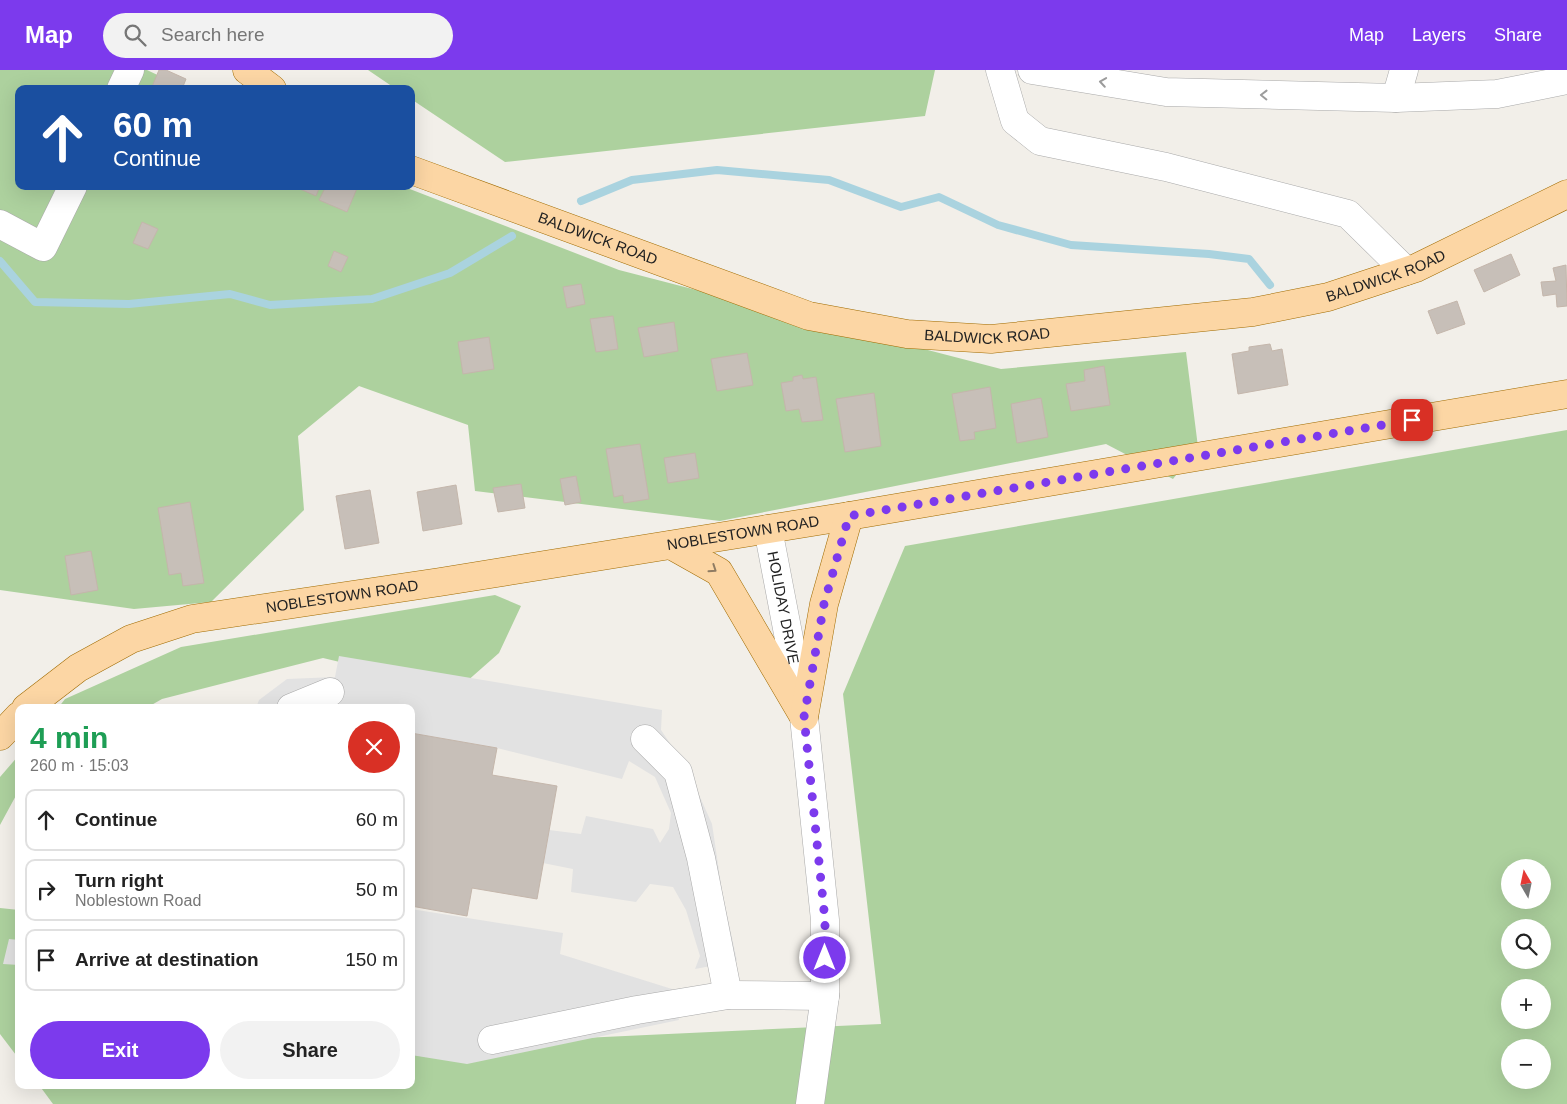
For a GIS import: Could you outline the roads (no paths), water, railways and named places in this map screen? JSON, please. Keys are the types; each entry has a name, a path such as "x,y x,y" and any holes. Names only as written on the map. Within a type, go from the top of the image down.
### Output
{"main road":[{"path":"247,70 267,85"},
{"name":"BALDWICK ROAD","path":"415,171 810,316 907,334 991,339 1252,312 1328,297 1416,268 1567,194"},
{"name":"NOBLESTOWN ROAD","path":"31,704 78,668 130,640 192,619 849,516 1567,394"},
{"path":"804,717 824,604 849,516"},
{"path":"671,545 719,572 804,717"},
{"path":"0,736 15,720"}],"street":[{"path":"122,85 130,70"},
{"path":"1000,70 1015,121 1040,141 1166,167 1348,214 1406,271"},
{"path":"1032,70 1166,92 1396,98 1498,94 1567,80"},
{"path":"1396,98 1404,70"},
{"path":"0,224 43,247 71,190"},
{"name":"HOLIDAY DRIVE","path":"768,529 804,717 825,920 825,996 810,1104"},
{"path":"301,704 330,692"},
{"path":"645,738 678,772 701,858 728,995"},
{"path":"492,1040 637,1010 728,995 825,996"}],"waterway":[{"path":"581,201 632,180 717,170 829,180 901,207 939,197 998,225 1071,245 1209,254 1249,259 1270,285"},
{"path":"0,261 35,302 129,304 230,294 270,305 372,299 450,273 512,236"}]}
